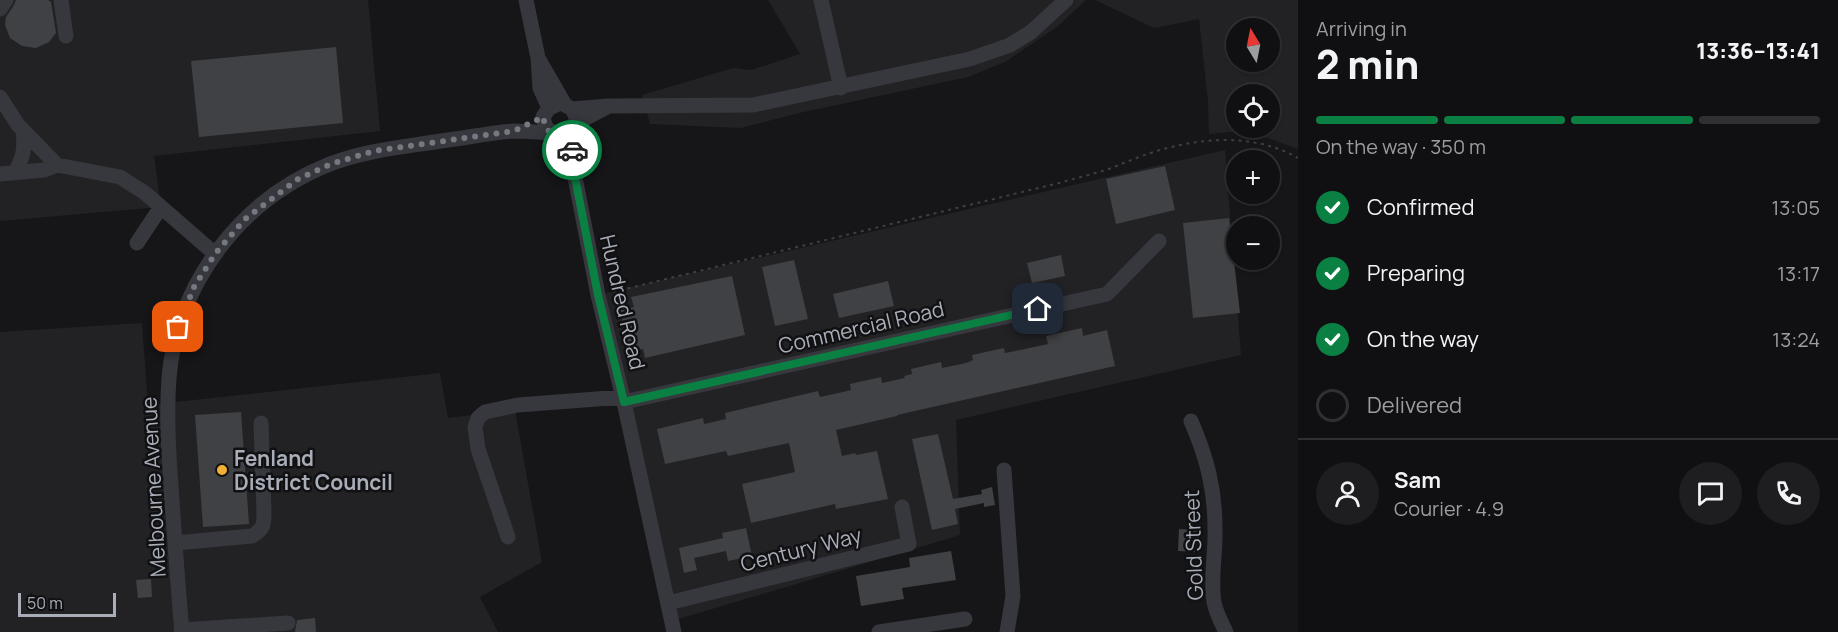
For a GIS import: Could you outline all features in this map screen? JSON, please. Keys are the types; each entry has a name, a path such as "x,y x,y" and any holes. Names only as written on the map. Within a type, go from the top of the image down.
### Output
{"street":[{"path":"0,9 6,0"},
{"path":"61,0 66,36"},
{"name":"Hundred Road","path":"526,0 538,58 540,88 546,113 545,126 571,157"},
{"path":"821,0 841,88"},
{"path":"572,117 609,106 753,105 970,59 1010,45 1031,32 1064,1"},
{"name":"Hundred Road","path":"538,58 572,117 571,157 598,295 624,399 674,632"},
{"path":"0,97 23,130 57,165"},
{"path":"546,113 558,104 572,117"},
{"name":"Melbourne Avenue","path":"514,131 546,113"},
{"path":"554,135 566,135 572,117"},
{"path":"7,174 24,154 23,130"},
{"name":"Melbourne Avenue","path":"181,631 168,437 170,377 178,327 194,287 215,254 245,219 272,197 298,179 331,164 374,151 514,131 554,135"},
{"path":"7,174 44,170 57,165 120,177 145,193 215,254"},
{"path":"137,243 161,207"},
{"name":"Commercial Road","path":"508,537 478,449 475,427 478,418 485,412 518,405 624,399 1107,294 1159,241"},
{"name":"Gold Street","path":"1191,422 1210,473 1215,530 1214,600 1226,632"},
{"path":"175,543 252,536 261,531 264,524 261,423"},
{"path":"1004,470 1013,596 1007,632"},
{"name":"Century Way","path":"668,603 909,544 902,507"},
{"path":"879,632 965,619"},
{"path":"181,631 288,623"}],"path":[{"path":"598,295 1059,183 1099,172 1170,147 1199,142 1237,140 1260,143 1284,150 1298,158"}],"shaded area":[{"path":"0,0 368,0 380,131 154,156 161,207 0,221"},
{"path":"768,0 1086,0 1057,27 1005,62 968,77 799,113 741,128 650,124 642,95 733,68 751,70 800,54"},
{"path":"1095,0 1298,0 1298,149 1267,138 1280,138 1280,84 1226,84 1226,132 1209,134 1208,101 1199,19 1154,28"},
{"path":"1225,150 1226,204 1229,204 1230,216 1226,216 1226,270 1234,270 1241,355 956,420 960,535 672,621 598,295"},
{"path":"142,323 148,405 440,373 448,418 515,410 542,562 480,597 498,632 0,632 0,332"}],"building":[{"path":"16,0 48,0 51,2 56,33 49,42 36,48 22,46 10,38 5,25 6,17"},
{"path":"336,47 343,123 199,137 191,61"},
{"path":"1165,166 1175,210 1116,224 1106,179"},
{"path":"1226,218 1226,270 1235,270 1240,313 1193,318 1183,223"},
{"path":"1061,255 1065,276 1032,283 1027,263"},
{"path":"794,260 808,319 775,326 762,267"},
{"path":"732,276 745,335 645,358 643,349 629,352 620,310 634,307 631,297"},
{"path":"888,281 894,306 839,318 833,294"},
{"path":"1082,328 1083,336 1107,330 1115,366 836,430 842,456 877,451 888,499 836,509 835,504 751,523 742,484 795,472 789,443 728,456 726,451 665,464 657,429 703,418 704,424 726,419 725,413 818,391 820,397 843,392 851,390 850,384 881,377 882,383 905,378 904,376 912,374 911,369 941,362 942,368 973,360 972,355 1004,348 1005,353 1048,344 1046,336"},
{"name":"Fenland District Council","path":"241,412 249,524 203,527 195,415"},
{"path":"938,434 953,499 982,494 981,490 992,487 995,505 984,507 984,503 955,509 958,524 932,530 912,439"},
{"path":"746,528 752,556 728,561 726,551 694,558 697,570 684,573 679,548 723,538 722,533"},
{"path":"1179,529 1197,530 1196,552 1178,551"},
{"path":"951,551 956,580 902,588 904,599 861,606 856,576 910,567 909,558"},
{"path":"151,579 152,597 138,598 136,580"},
{"path":"315,618 316,632 295,632 297,620"}],"way so far":[{"path":"178,327 194,287 203,272 245,219 272,197 314,171 374,151 514,131 543,117 549,132 558,137 573,130 572,150"}],"place":[{"name":"Fenland District Council","path":"222,470"}],"route":[{"path":"572,150 571,157 598,295 624,402 1038,309"}]}
